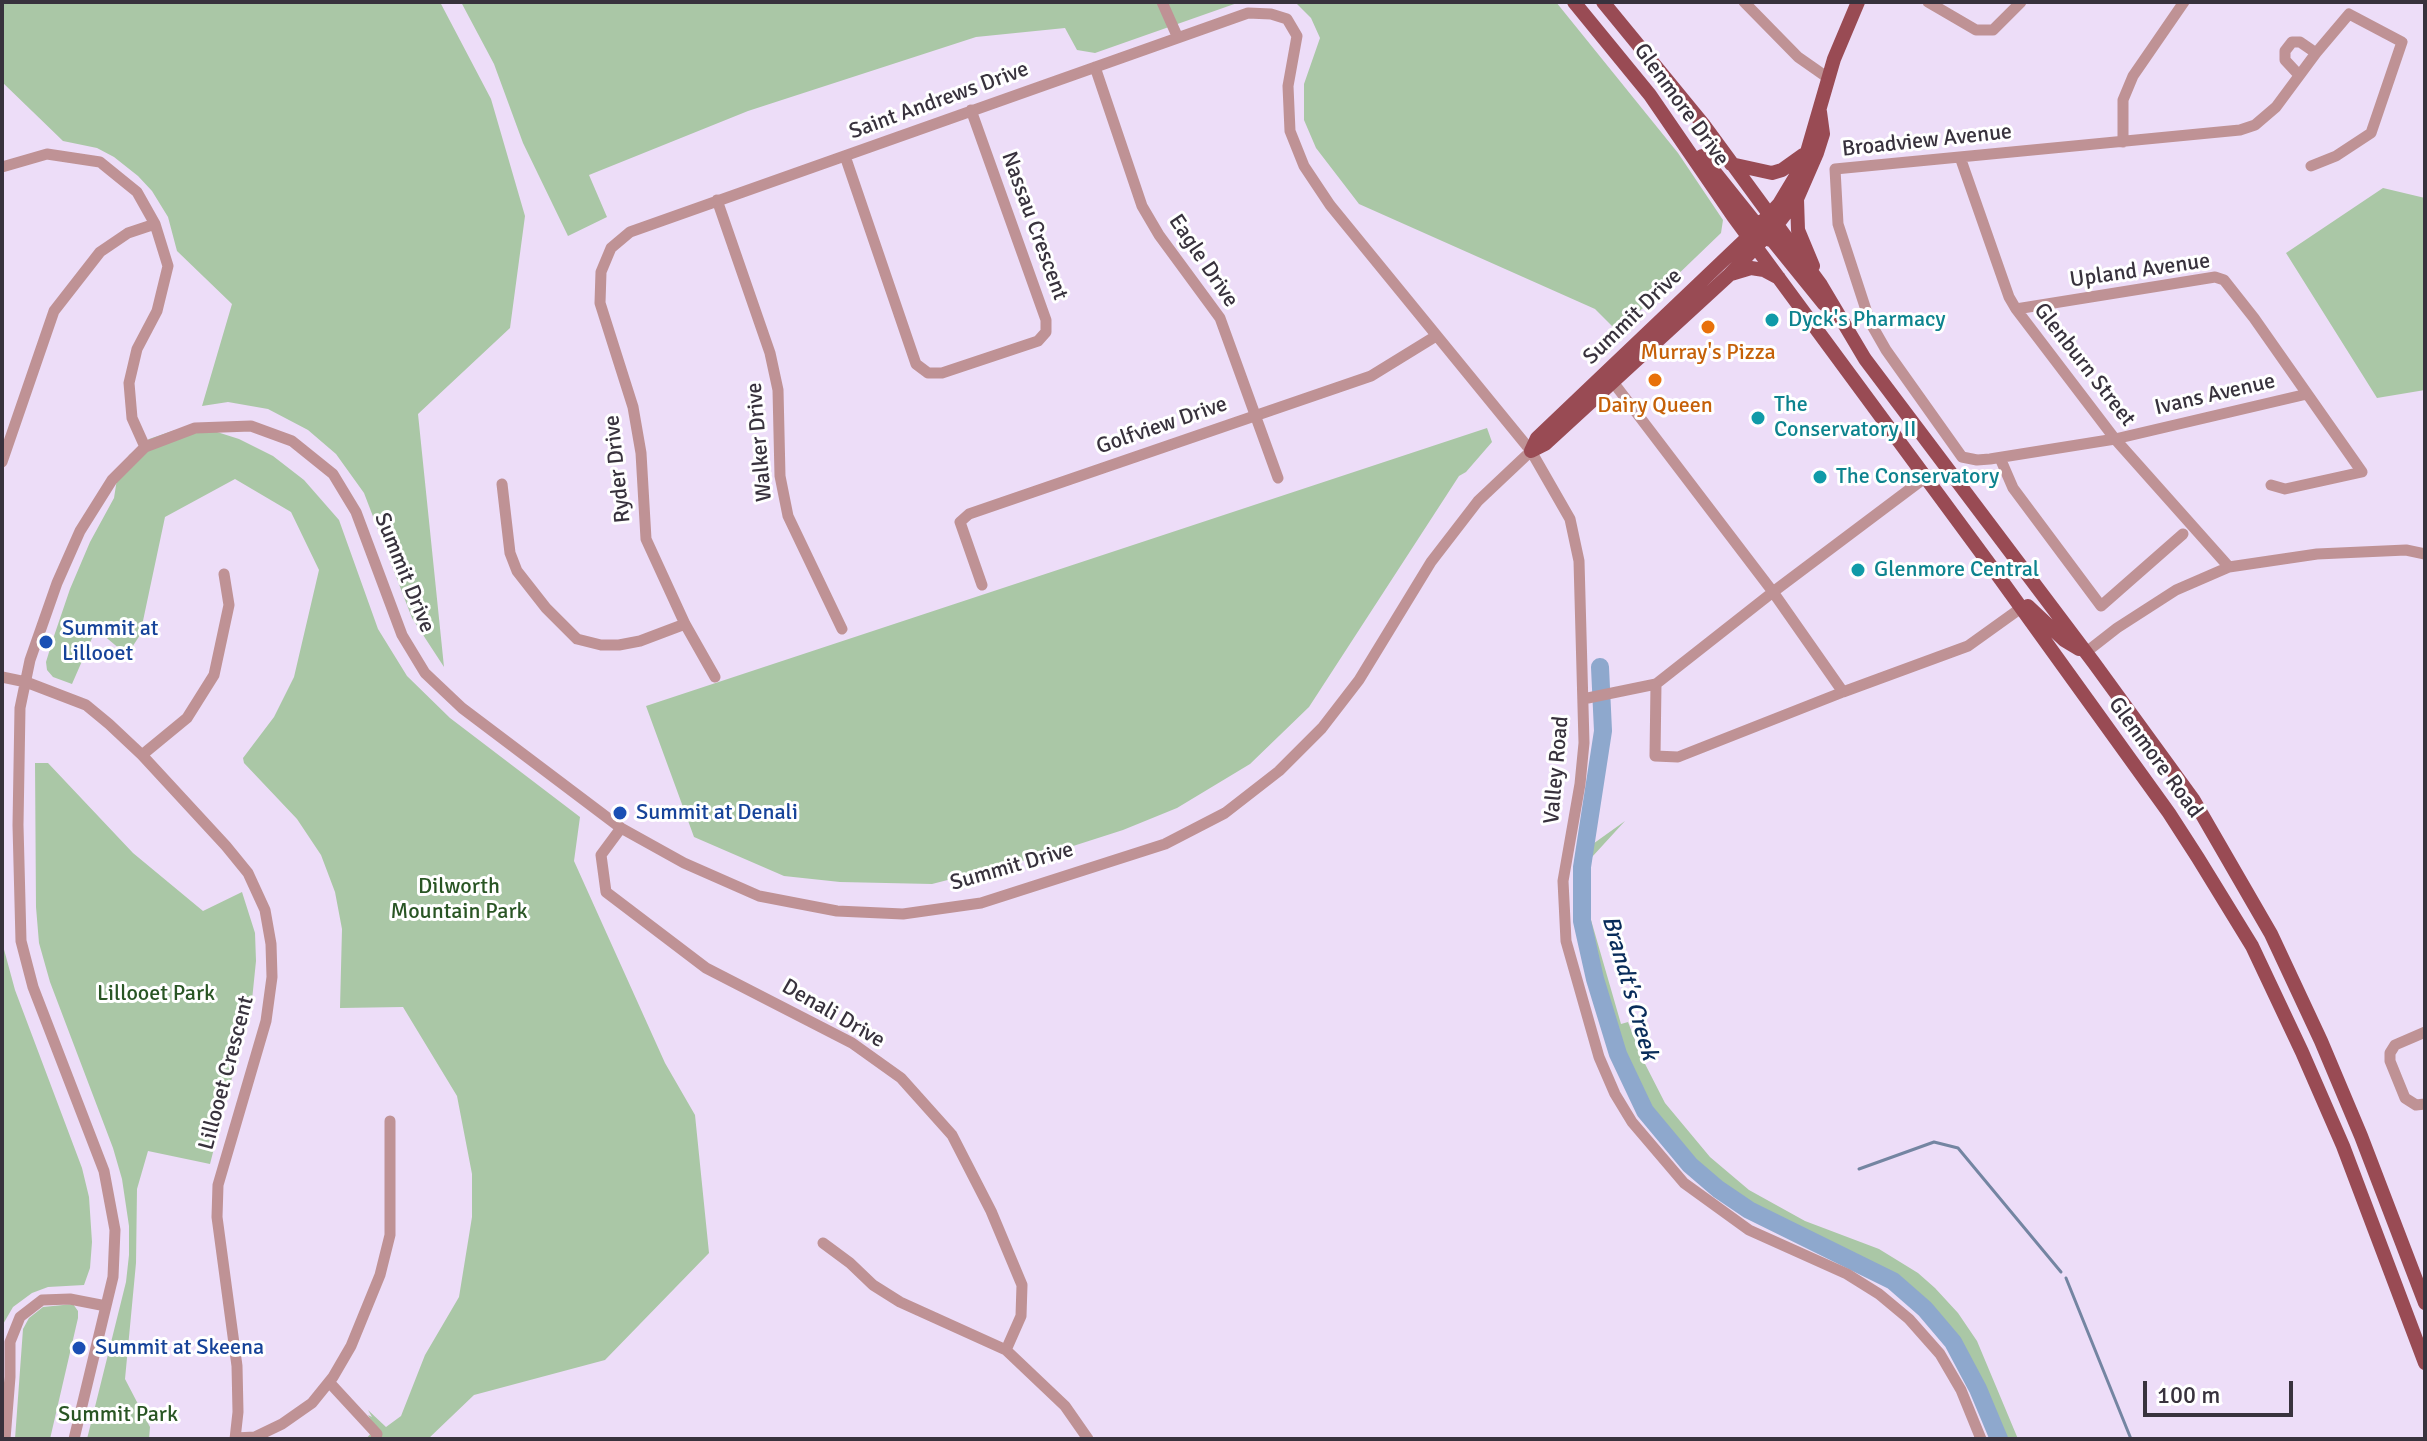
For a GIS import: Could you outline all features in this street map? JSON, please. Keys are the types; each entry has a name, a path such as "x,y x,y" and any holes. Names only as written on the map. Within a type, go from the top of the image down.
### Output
{"main road":[{"name":"Glenmore Drive","path":"1574,2 1650,95 1733,216 1762,231"},
{"name":"Glenmore Drive","path":"1603,2 1659,68 1731,164 1762,231"},
{"path":"1762,231 1807,152 1828,78 1858,2"},
{"path":"1650,95 1773,241 1865,359"},
{"path":"1762,231 1797,199 1823,134 1820,112"},
{"path":"1731,164 1772,173 1794,163 1807,152"},
{"path":"1797,199 1798,230 1821,285"},
{"path":"1733,216 1732,237 1723,270 1764,270 1782,280"},
{"name":"Summit Drive","path":"1531,451 1545,444 1613,382 1762,231"},
{"name":"Glenmore Road","path":"1762,231 1782,280 2169,813 2252,946 2343,1146 2425,1363"},
{"name":"Glenmore Road","path":"1762,231 1821,285 1865,359 2193,799 2271,934 2355,1122 2425,1303"},
{"name":"Summit Drive","path":"1531,451 1537,438 1723,270"},
{"path":"1999,577 2064,640 2085,653"}],"street":[{"path":"1162,2 1178,38"},
{"path":"1744,2 1798,57 1828,78"},
{"path":"1928,2 1976,30 1993,30 2021,2"},
{"path":"2123,142 2123,100 2133,76 2184,2"},
{"name":"Saint Andrews Drive","path":"611,248 630,232 1248,13 1271,14 1287,19"},
{"name":"Broadview Avenue","path":"1995,458 1977,460 1962,457 1886,350 1870,322 1838,224 1835,169 2240,130 2255,125 2276,107 2298,74 2349,14 2402,42 2371,133 2336,156 2311,166"},
{"name":"Valley Road","path":"1287,19 1297,36 1288,86 1290,131 1304,166 1330,205 1531,451 1570,519 1579,561 1584,743 1563,881 1566,941 1599,1057 1615,1094 1632,1122 1684,1183 1749,1230 1847,1274 1879,1294 1909,1319 1940,1354 1961,1390 1981,1439"},
{"path":"2298,74 2285,60 2285,51 2292,42 2300,42 2316,53"},
{"name":"Eagle Drive","path":"1095,67 1142,206 1159,235 1220,318 1278,478"},
{"name":"Nassau Crescent","path":"845,156 916,364 928,373 942,373 1038,341 1046,332 1046,320 971,110"},
{"path":"2,167 47,154 100,162 137,192 155,224 168,266 157,311 137,349 129,383 132,418 145,447"},
{"name":"Glenburn Street","path":"1960,157 2009,297 2016,309 2115,439 2229,567"},
{"name":"Walker Drive","path":"717,200 770,353 778,390 780,476 788,516 842,629"},
{"path":"2,462 54,311 100,252 128,233 155,224"},
{"name":"Ryder Drive","path":"611,248 601,272 600,303 633,407 641,453 646,539 685,624 715,677"},
{"name":"Upland Avenue","path":"2016,309 2215,277 2224,280 2254,318 2307,394"},
{"name":"Golfview Drive","path":"982,585 960,522 969,514 1371,376 1436,336"},
{"path":"1613,382 1773,592 1843,692"},
{"path":"2271,485 2285,489 2362,472 2307,394"},
{"name":"Ivans Avenue","path":"1995,458 2115,439 2307,394"},
{"name":"Summit Drive","path":"74,1439 113,1277 115,1230 104,1171 33,987 21,941 18,825 20,722 30,660 57,583 80,531 112,480 145,447 195,428 251,426 292,441 333,474 356,512 402,635 425,673 462,708 621,828 684,863 759,896 837,911 903,914 981,903 1165,844 1225,813 1279,771 1322,728 1359,680 1431,562 1478,501 1531,451"},
{"path":"1995,458 2013,488 2101,606 2183,534"},
{"path":"1583,699 1656,684 1926,477"},
{"path":"502,484 508,540 517,571 546,608 577,639 601,645 619,645 640,641 685,624"},
{"path":"2085,653 2176,590 2229,567 2317,554 2406,550 2425,554"},
{"path":"142,755 187,718 214,675 229,605 224,574"},
{"path":"1656,684 1655,756 1678,757 1968,646 2021,608"},
{"name":"Lillooet Crescent","path":"2,677 26,682 86,705 142,755 248,873 265,910 271,944 272,977 266,1021 218,1185 217,1217 237,1366 235,1438"},
{"name":"Denali Drive","path":"621,828 601,855 606,892 706,968 852,1043 901,1078 952,1135 991,1211 1022,1285 1021,1316 1006,1350"},
{"path":"2425,1032 2395,1045 2390,1061 2405,1098 2410,1103 2425,1104"},
{"path":"235,1438 255,1437 282,1424 312,1403 351,1346 380,1275 390,1235 390,1121"},
{"path":"823,1243 873,1285 900,1302 1006,1350 1065,1406 1088,1439"},
{"path":"5,1439 10,1342 20,1317 42,1300 70,1299 106,1306"},
{"path":"329,1382 377,1434 376,1439"}],"green space":[{"path":"2,2 440,2 491,99 525,216 510,328 418,414 444,667 412,618 364,493 336,454 308,430 268,409 228,402 202,406 232,304 177,251 168,217 152,191 138,176 97,148 63,141 2,82"},
{"path":"461,2 1240,2 1095,53 1077,50 1065,28 976,37 748,111 589,175 607,217 568,236 523,143 494,64"},
{"path":"1295,2 1556,2 1678,153 1723,220 1721,233 1618,332 1595,309 1359,204 1316,148 1304,120 1304,84 1320,38 1311,18"},
{"path":"2383,188 2425,198 2425,390 2377,398 2286,253"},
{"path":"1487,428 1492,442 1459,476 1309,707 1250,764 1177,808 1123,830 1042,856 932,884 840,882 784,876 694,837 646,706"},
{"name":"Dilworth Mountain Park","path":"175,430 217,432 239,439 273,456 304,480 339,520 378,629 407,676 450,718 580,817 574,861 665,1063 695,1115 709,1253 605,1360 474,1395 428,1439 366,1439 373,1431 368,1410 386,1427 401,1416 425,1355 459,1297 472,1217 472,1174 457,1096 403,1007 340,1008 342,929 335,892 321,855 297,819 244,763 243,758 274,717 294,677 319,570 291,512 235,479 165,517 140,635 127,655 96,629 72,684 53,677 47,670 46,662 70,589 90,542 114,498 117,479 129,455 149,439"},
{"name":"Lillooet Park","path":"35,763 48,763 133,853 203,911 242,892 255,933 252,1000 210,1164 148,1151 137,1189 136,1263 125,1379 150,1427 149,1439 87,1439 126,1282 129,1226 122,1179 113,1148 50,982 39,943"},
{"path":"1625,821 1592,857 1588,879 1589,913 1621,1024 1628,1022 1665,1103 1710,1157 1749,1190 1805,1221 1879,1249 1918,1273 1935,1288 1958,1313 1977,1341 2018,1439 1995,1439 1961,1362 1936,1329 1916,1310 1883,1284 1767,1226 1729,1203 1671,1152 1634,1102 1605,1037 1578,936 1574,894 1576,856"},
{"path":"2,942 15,990 82,1168 89,1197 92,1242 90,1268 84,1285 48,1287 32,1293 13,1307 2,1326"},
{"path":"73,1304 78,1318 50,1439 15,1439 23,1329 29,1318 43,1307"}],"waterway":[{"name":"Brandt's Creek","path":"1600,667 1603,731 1582,867 1582,921 1595,979 1618,1054 1645,1111 1690,1165 1718,1189 1749,1210 1893,1281 1925,1309 1953,1342 1978,1389 1999,1439"},
{"path":"1859,1169 1934,1142 1958,1148 2061,1272"},
{"path":"2066,1278 2131,1439"}],"place":[{"name":"Dyck's Pharmacy","path":"1772,320"},
{"name":"Murray's Pizza","path":"1708,327"},
{"name":"Dairy Queen","path":"1655,380"},
{"name":"The Conservatory II","path":"1758,418"},
{"name":"The Conservatory","path":"1820,477"},
{"name":"Glenmore Central","path":"1858,570"},
{"name":"Summit at Lillooet","path":"46,642"},
{"name":"Summit at Denali","path":"620,813"},
{"name":"Summit at Skeena","path":"79,1348"}],"park label":[{"name":"Summit Park","path":"118,1415"}]}
